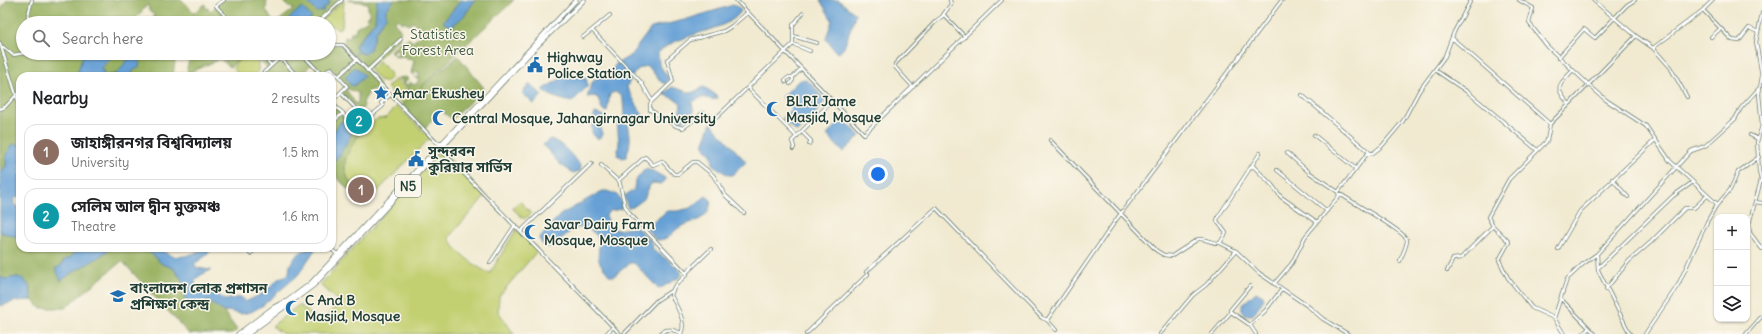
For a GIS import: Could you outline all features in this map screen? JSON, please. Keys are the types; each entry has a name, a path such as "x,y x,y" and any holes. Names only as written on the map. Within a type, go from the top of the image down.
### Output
{"highway":[{"name":"N5","path":"476,110 576,0"},
{"name":"N5","path":"243,334 289,301 340,256 440,147 528,55 584,0"},
{"name":"N5","path":"248,334 314,285 430,154 440,147"},
{"path":"238,334 274,307 289,301"},
{"path":"252,334 284,308"}],"street":[{"path":"28,16 32,0"},
{"path":"224,0 216,6 225,16"},
{"path":"325,16 342,0"},
{"path":"736,0 864,134 1002,0"},
{"path":"913,87 895,67 895,64 943,15 951,4 950,0"},
{"path":"1047,320 1121,214 1282,0"},
{"path":"1274,284 1292,263 1305,237 1327,211 1356,168 1370,153 1373,153 1382,146 1403,121 1420,91 1436,70 1449,48 1452,38 1471,0"},
{"path":"1519,0 1533,8 1529,23 1558,58 1614,105 1646,126 1664,154 1717,204"},
{"path":"1593,0 1636,36 1654,48 1670,67 1687,97"},
{"path":"1558,58 1584,29 1594,38 1626,5 1635,0"},
{"path":"1654,48 1703,10 1713,0"},
{"path":"1703,10 1732,40 1739,41 1749,28 1758,33 1762,38"},
{"path":"747,12 732,26 724,31 690,40 667,60 673,81 652,100 650,110 676,126 683,128 703,113 716,118 793,44 793,25 803,13"},
{"path":"1762,13 1756,42 1762,76 1760,100 1762,125 1758,139 1759,171 1762,180 1749,224 1750,233 1762,249"},
{"path":"584,37 610,15"},
{"path":"943,15 965,37"},
{"path":"1711,37 1720,29"},
{"path":"592,30 640,82 652,100"},
{"path":"793,36 816,43"},
{"path":"1554,318 1532,308 1508,278 1499,260 1509,242 1493,226 1488,217 1508,179 1549,137 1550,124 1636,36"},
{"path":"1452,38 1550,124"},
{"path":"368,71 401,39"},
{"path":"0,44 13,56 16,55"},
{"path":"0,44 16,91"},
{"path":"793,44 810,51"},
{"path":"336,45 343,45 390,95"},
{"path":"339,76 356,59"},
{"path":"266,60 271,65"},
{"path":"264,72 278,60"},
{"path":"281,60 293,72"},
{"path":"307,60 318,72"},
{"path":"326,72 331,68 335,72"},
{"path":"790,84 801,69"},
{"path":"1436,70 1469,93 1537,150"},
{"path":"1569,104 1561,96 1558,89 1559,85 1573,70"},
{"path":"368,71 620,334"},
{"path":"336,73 347,86 336,99"},
{"path":"786,82 785,80 789,77 794,77"},
{"path":"749,86 753,93 797,137"},
{"path":"1564,334 1554,318 1554,312 1561,299 1567,279 1583,264 1597,254 1693,149 1699,149 1705,146 1735,118 1744,105 1761,86"},
{"path":"341,93 360,113 372,115"},
{"path":"0,109 5,107 16,95"},
{"path":"336,107 342,113 350,126 359,118 365,122 383,106 381,103 390,95"},
{"path":"1302,95 1370,153"},
{"path":"793,149 794,147 792,141 832,101"},
{"path":"336,119 342,113"},
{"path":"802,132 811,141 809,144"},
{"path":"1314,135 1356,168"},
{"path":"1750,135 1758,139"},
{"path":"1050,140 1135,230 1164,255 1172,256 1198,239 1203,238 1212,243 1220,243 1236,251 1258,274 1309,307 1323,319 1348,334"},
{"path":"1558,248 1580,211 1612,179 1655,140"},
{"path":"1220,243 1226,233 1217,221 1218,217 1260,153"},
{"path":"1287,153 1310,173 1339,193 1396,228 1405,236 1407,241 1400,261"},
{"path":"430,154 434,159"},
{"path":"619,180 643,157 653,165 662,161 674,174 678,174 694,162 713,175 725,195 744,213"},
{"path":"1646,334 1678,285 1707,222 1717,204 1730,190 1738,172 1759,158"},
{"path":"520,231 592,163"},
{"path":"601,165 614,179 619,180"},
{"path":"1252,165 1272,184 1281,197 1317,222"},
{"path":"1277,170 1327,211"},
{"path":"1612,179 1628,197"},
{"path":"619,180 625,206 630,214 658,246 686,273"},
{"path":"1598,268 1673,196 1693,182"},
{"path":"1606,289 1629,261 1651,242 1685,208 1694,208 1707,196"},
{"path":"1756,202 1762,203"},
{"path":"806,334 867,273 936,208 1042,318 1047,320 1056,330"},
{"path":"490,263 515,225"},
{"path":"1447,271 1453,259 1461,258 1493,226"},
{"path":"624,334 657,300 671,291 687,276 686,273 712,249"},
{"path":"1160,334 1194,294 1206,285 1236,251"},
{"path":"335,252 340,256"},
{"path":"1597,254 1598,268 1606,289 1630,334"},
{"path":"1212,334 1250,286"},
{"path":"1250,325 1265,311 1282,289"},
{"path":"660,334 664,330 669,329 681,334 682,325 677,306 671,295 671,291"},
{"path":"1561,299 1595,334"},
{"path":"1230,313 1235,314 1250,325 1256,334"},
{"path":"1746,334 1762,316"},
{"path":"606,334 613,327"},
{"path":"1583,334 1589,328"}],"green space":[{"path":"7,0 182,0 194,13 205,4 206,9 208,8 211,11 220,2 218,0 267,0 266,10 270,16 225,16 217,8 224,16 154,16 155,15 149,11 148,4 138,16 16,16 16,60 82,60 78,72 16,72 16,144 13,144 6,155 6,165 0,174 0,11"},
{"path":"286,0 305,0 317,12 323,11 329,0 342,0 325,16 285,16 294,9 286,5 284,1"},
{"path":"344,0 342,27 336,28 336,16 326,16"},
{"path":"347,0 377,0 375,21 355,45 358,52 354,55 344,45 345,37 350,37 351,32 355,32 356,27 368,20 366,17 369,17 370,13 368,11 368,3"},
{"name":"Statistics Forest Area","path":"394,0 461,0 457,5 464,16 475,0 514,0 420,88 458,56 484,88 452,119 440,110 424,130 401,106 413,95 398,78 406,77 409,80 405,80 405,85 410,85 410,82 414,85 419,81 415,77 419,78 419,72 414,72 414,76 411,73 414,61 410,57 409,59 403,56 397,57 394,55 398,55 398,50 394,49 393,54 390,51 400,41 404,41 408,38 413,42 419,36 415,31 418,26 413,22 409,25 405,21 402,23 397,19 394,22 401,31 398,35 400,37 368,69 355,56 358,52 363,54 370,49 376,31 385,17 386,10"},
{"path":"336,45 343,45 380,85 374,91 371,89 363,102 364,106 360,111 341,92 345,88 356,104 358,103 358,93 348,89 336,74 336,72 331,68 326,72 319,72 308,60 336,60"},
{"path":"109,60 175,60 174,72 133,72 134,70 124,72 103,72 102,69"},
{"path":"189,60 218,60 190,72 188,72 187,68"},
{"path":"221,60 238,60 230,67"},
{"path":"238,60 258,61 257,72 236,72 233,68"},
{"path":"258,60 283,60 293,72 265,72 268,68"},
{"path":"284,60 306,60 311,65 303,72 295,72"},
{"path":"379,61 391,74 391,77 385,83 382,80 380,81 370,70"},
{"path":"396,79 411,95 402,104 387,87"},
{"path":"397,106 430,138 366,203 349,182 345,169 346,153 359,135 377,119 386,118"},
{"path":"336,107 355,128 359,135 350,150 345,163 347,176 357,191 354,195 336,175 336,159 339,156 341,121 336,129"},
{"path":"441,150 486,195 449,237 455,247 479,268 490,273 517,228 538,250 499,296 498,311 514,334 283,334 272,326 299,305 322,322 339,302 320,285"},
{"path":"520,201 531,214 524,219 512,208"},
{"path":"0,232 16,237 16,252 61,252 62,254 66,252 75,252 70,258 65,259 58,268 61,281 73,271 83,267 105,252 149,252 162,264 173,268 183,281 185,299 197,304 208,301 224,312 237,330 232,334 189,334 122,261 65,308 40,308 32,300 30,286 18,277 4,279 0,276"}],"water":[{"path":"305,0 330,0 327,7 323,8 324,11 317,12"},
{"path":"377,0 394,0 386,10 386,17 376,31 370,49 365,54 358,52 355,46 375,21"},
{"path":"461,0 475,0 464,16 451,27 443,22"},
{"path":"820,0 838,0 856,14 844,48 839,53 835,51 826,39 832,20"},
{"path":"733,5 739,7 741,11 735,18 715,28 690,36 667,46 658,53 659,64 669,79 665,84 661,82 648,66 640,68 634,73 627,88 645,119 645,123 624,117 623,100 620,94 615,92 610,94 607,112 602,109 598,98 594,96 587,97 591,84 595,79 610,73 616,64 630,56 651,28 684,20"},
{"path":"302,7 310,16 291,16"},
{"path":"82,60 108,60 101,68 103,72 78,72"},
{"path":"127,60 137,60 140,63 139,67 133,72 118,72"},
{"path":"355,67 365,76 354,86 350,85 345,76"},
{"path":"567,75 586,78 588,86 572,102 560,99 545,92 543,89"},
{"path":"804,79 812,84 825,101 811,119 797,132 783,120 792,108 782,97 798,81"},
{"path":"530,84 542,95 534,104 522,93"},
{"path":"672,87 691,93 704,87 718,98 712,100 699,98 692,103 694,112 681,122 678,121 681,104 677,100 663,94"},
{"path":"595,113 605,116 601,125 602,135 599,139 595,137 591,128"},
{"path":"843,118 860,136 843,152 827,135"},
{"path":"341,121 354,130 336,159 336,129"},
{"path":"617,121 628,124 629,129 629,148 626,157 623,158 617,155 619,143"},
{"path":"711,123 746,162 732,175 728,175 713,165 712,156 703,145"},
{"path":"550,139 559,143 571,154 581,166 580,171 573,173 560,164 543,145"},
{"path":"13,144 16,144 16,198 14,199 14,205 16,206 16,237 0,232 0,174 6,165 6,155"},
{"path":"645,169 653,171 665,178 665,181 661,184 653,183 650,185 644,199 633,207 628,208 624,196 634,190 635,181"},
{"path":"602,191 607,191 618,195 622,204 621,209 610,211 606,215 610,226 617,230 636,227 650,240 653,245 652,248 680,271 682,274 680,277 659,289 634,263 630,263 614,276 610,276 598,258 598,237 584,227 572,230 555,244 548,247 542,244 539,238 560,215"},
{"path":"706,196 711,200 710,208 707,213 698,220 677,229 668,237 656,240 646,228 667,211 677,211 691,208"},
{"path":"75,252 105,252 61,281 55,268 61,266 65,259 70,258"},
{"path":"149,252 165,252 172,256 179,257 198,252 209,252 194,264 197,268 211,270 199,276 195,281 195,284 217,292 217,294 225,300 241,297 245,302 264,293 279,278 288,275 292,261 302,252 313,252 298,275 262,306 251,312 241,314 228,311 224,312 208,301 191,307 185,299 183,281 173,268 162,264"},
{"path":"0,276 4,279 17,277 24,279 31,293 32,300 16,301 0,306"},
{"path":"1256,292 1263,296 1264,299 1253,315 1246,315 1242,311 1242,305"}],"place":[{"name":"Highway Police Station","path":"535,65"},
{"name":"Amar Ekushey","path":"381,93"},
{"name":"BLRI Jame Masjid, Mosque","path":"774,109"},
{"name":"Central Mosque, Jahangirnagar University","path":"440,118"},
{"name":"সেলিম আল দ্বীন মুক্তমঞ্চ","path":"359,121"},
{"name":"সুন্দরবন কুরিয়ার সার্ভিস","path":"416,159"},
{"name":"জাহাঙ্গীরনগর বিশ্ববিদ্যালয়","path":"361,190"},
{"name":"Savar Dairy Farm Mosque, Mosque","path":"532,232"},
{"name":"বাংলাদেশ লোক প্রশাসন প্রশিক্ষণ কেন্দ্র","path":"118,296"},
{"name":"C And B Masjid, Mosque","path":"293,308"}]}
